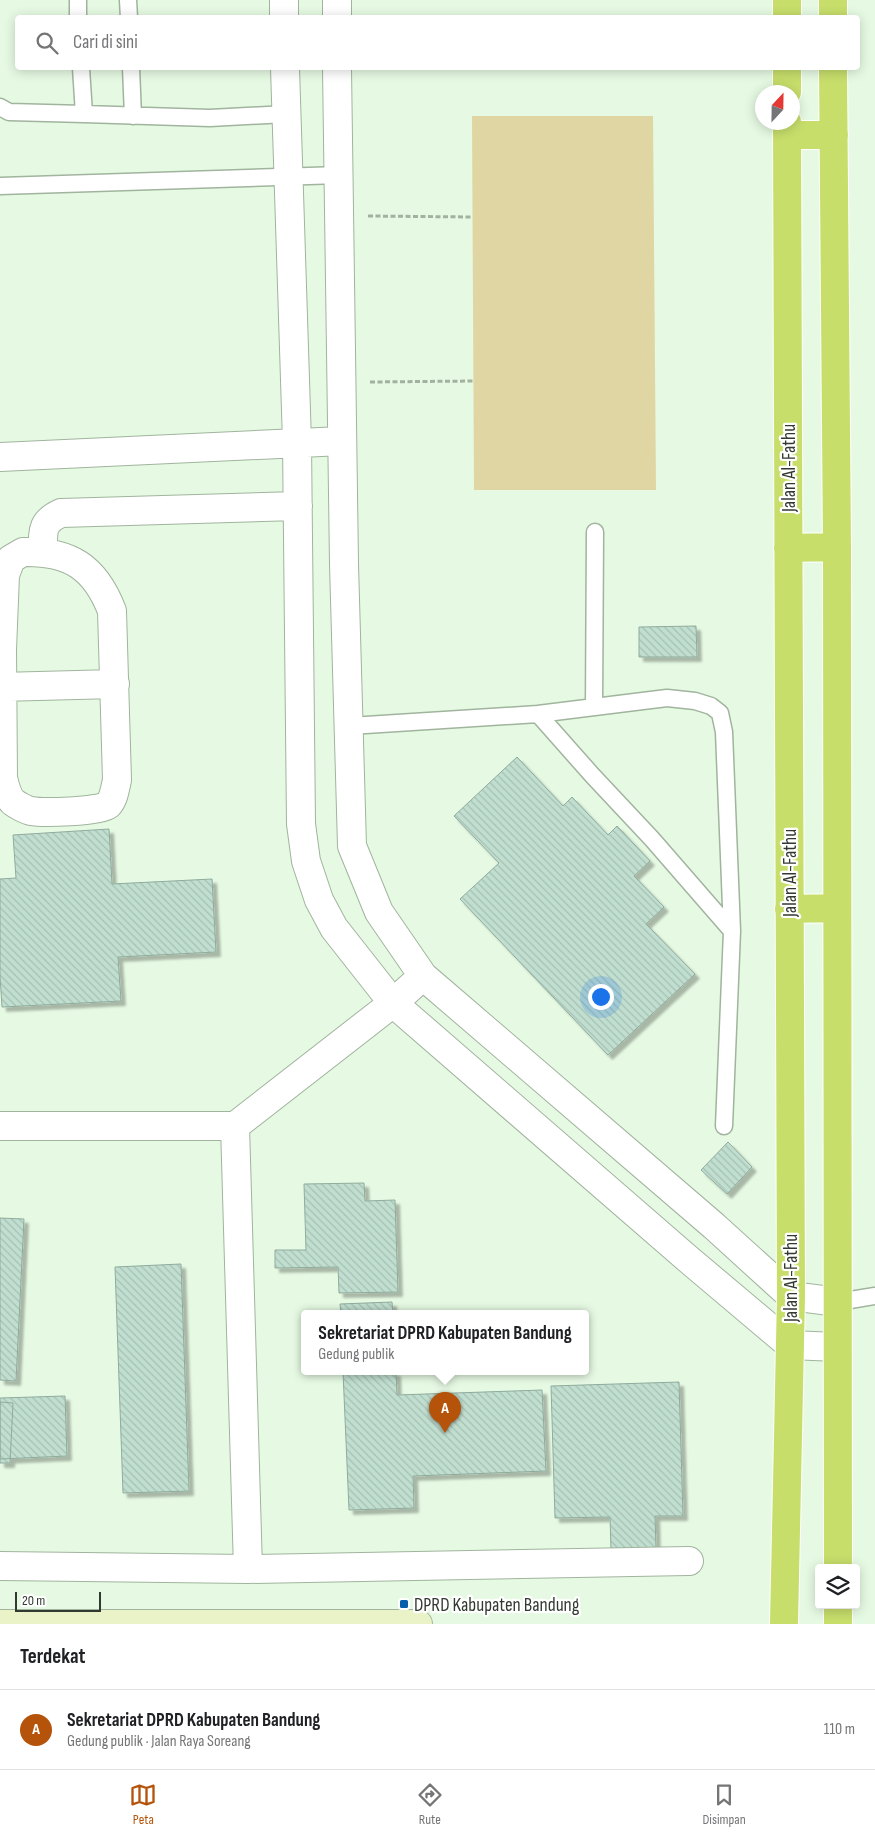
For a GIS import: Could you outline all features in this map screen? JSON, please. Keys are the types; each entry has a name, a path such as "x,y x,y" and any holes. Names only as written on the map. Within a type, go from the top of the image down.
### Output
{"highway":[{"path":"787,0 787,15"},
{"path":"833,0 833,15"},
{"path":"787,70 787,85"},
{"path":"833,70 837,547 838,1564"},
{"name":"Jalan Al-Fathu","path":"784,1624 791,1296 787,130"},
{"path":"795,130 834,135"},
{"path":"788,548 837,547"},
{"path":"789,909 836,908"},
{"path":"838,1609 838,1624"}],"main road":[{"path":"0,1624 418,1624"}],"street":[{"path":"284,0 284,15"},
{"path":"337,0 337,15"},
{"path":"285,70 297,442 301,824 306,861 319,900 334,928 393,1003 790,1345 837,1347"},
{"path":"337,70 344,564 352,846 379,912 423,976 714,1226 791,1296 838,1302"},
{"path":"0,457 342,441"},
{"path":"43,552 44,528 50,518 62,513 298,506"},
{"path":"43,552 68,558 80,565 94,578 105,594 112,612 117,780 113,796 108,805 84,811 31,811 14,803 6,791 3,778 1,687 5,576 11,559 17,554 43,552"},
{"path":"1,687 115,684"},
{"path":"0,1126 235,1126 393,1003 423,976"},
{"path":"235,1126 248,1569"},
{"path":"0,1566 248,1569 689,1561"}],"lane":[{"path":"78,0 78,15"},
{"path":"128,0 128,15"},
{"path":"81,70 84,114"},
{"path":"131,70 133,116"},
{"path":"0,107 9,112 210,118 286,114"},
{"path":"0,186 340,175"},
{"path":"594,706 595,532"},
{"path":"350,726 485,719 668,698 695,701 711,706 720,713 725,750 732,931 724,1126"},
{"path":"538,714 652,839 732,931"},
{"path":"838,1302 875,1296"}],"path":[{"path":"340,216 472,217"},
{"path":"342,383 474,381"}],"shaded area":[{"path":"472,116 653,116 656,490 474,490"}],"building":[{"path":"696,626 697,657 639,657 639,627"},
{"path":"517,757 563,806 572,797 608,835 617,826 650,861 634,876 664,907 646,924 695,974 608,1055 460,899 499,863 454,816"},
{"path":"109,829 112,884 212,879 216,952 118,957 121,1001 2,1007 0,976 0,879 16,878 13,835"},
{"path":"728,1142 752,1167 727,1194 701,1170"},
{"path":"364,1183 365,1201 395,1200 398,1292 339,1293 338,1267 275,1268 275,1250 306,1250 304,1184"},
{"path":"0,1218 24,1219 16,1381 0,1380"},
{"path":"181,1264 189,1491 123,1493 115,1267"},
{"path":"392,1302 393,1310 341,1310 340,1304"},
{"path":"343,1375 396,1375 397,1395 542,1390 546,1471 413,1476 414,1508 349,1510"},
{"path":"679,1382 683,1516 655,1516 656,1549 611,1550 610,1517 555,1518 551,1386"},
{"path":"65,1396 67,1456 0,1459 0,1398"},
{"path":"0,1402 13,1403 10,1463 0,1463"}],"place":[{"name":"Sekretariat DPRD Kabupaten Bandung","path":"445,1433"},
{"name":"DPRD Kabupaten Bandung","path":"404,1604"}]}
